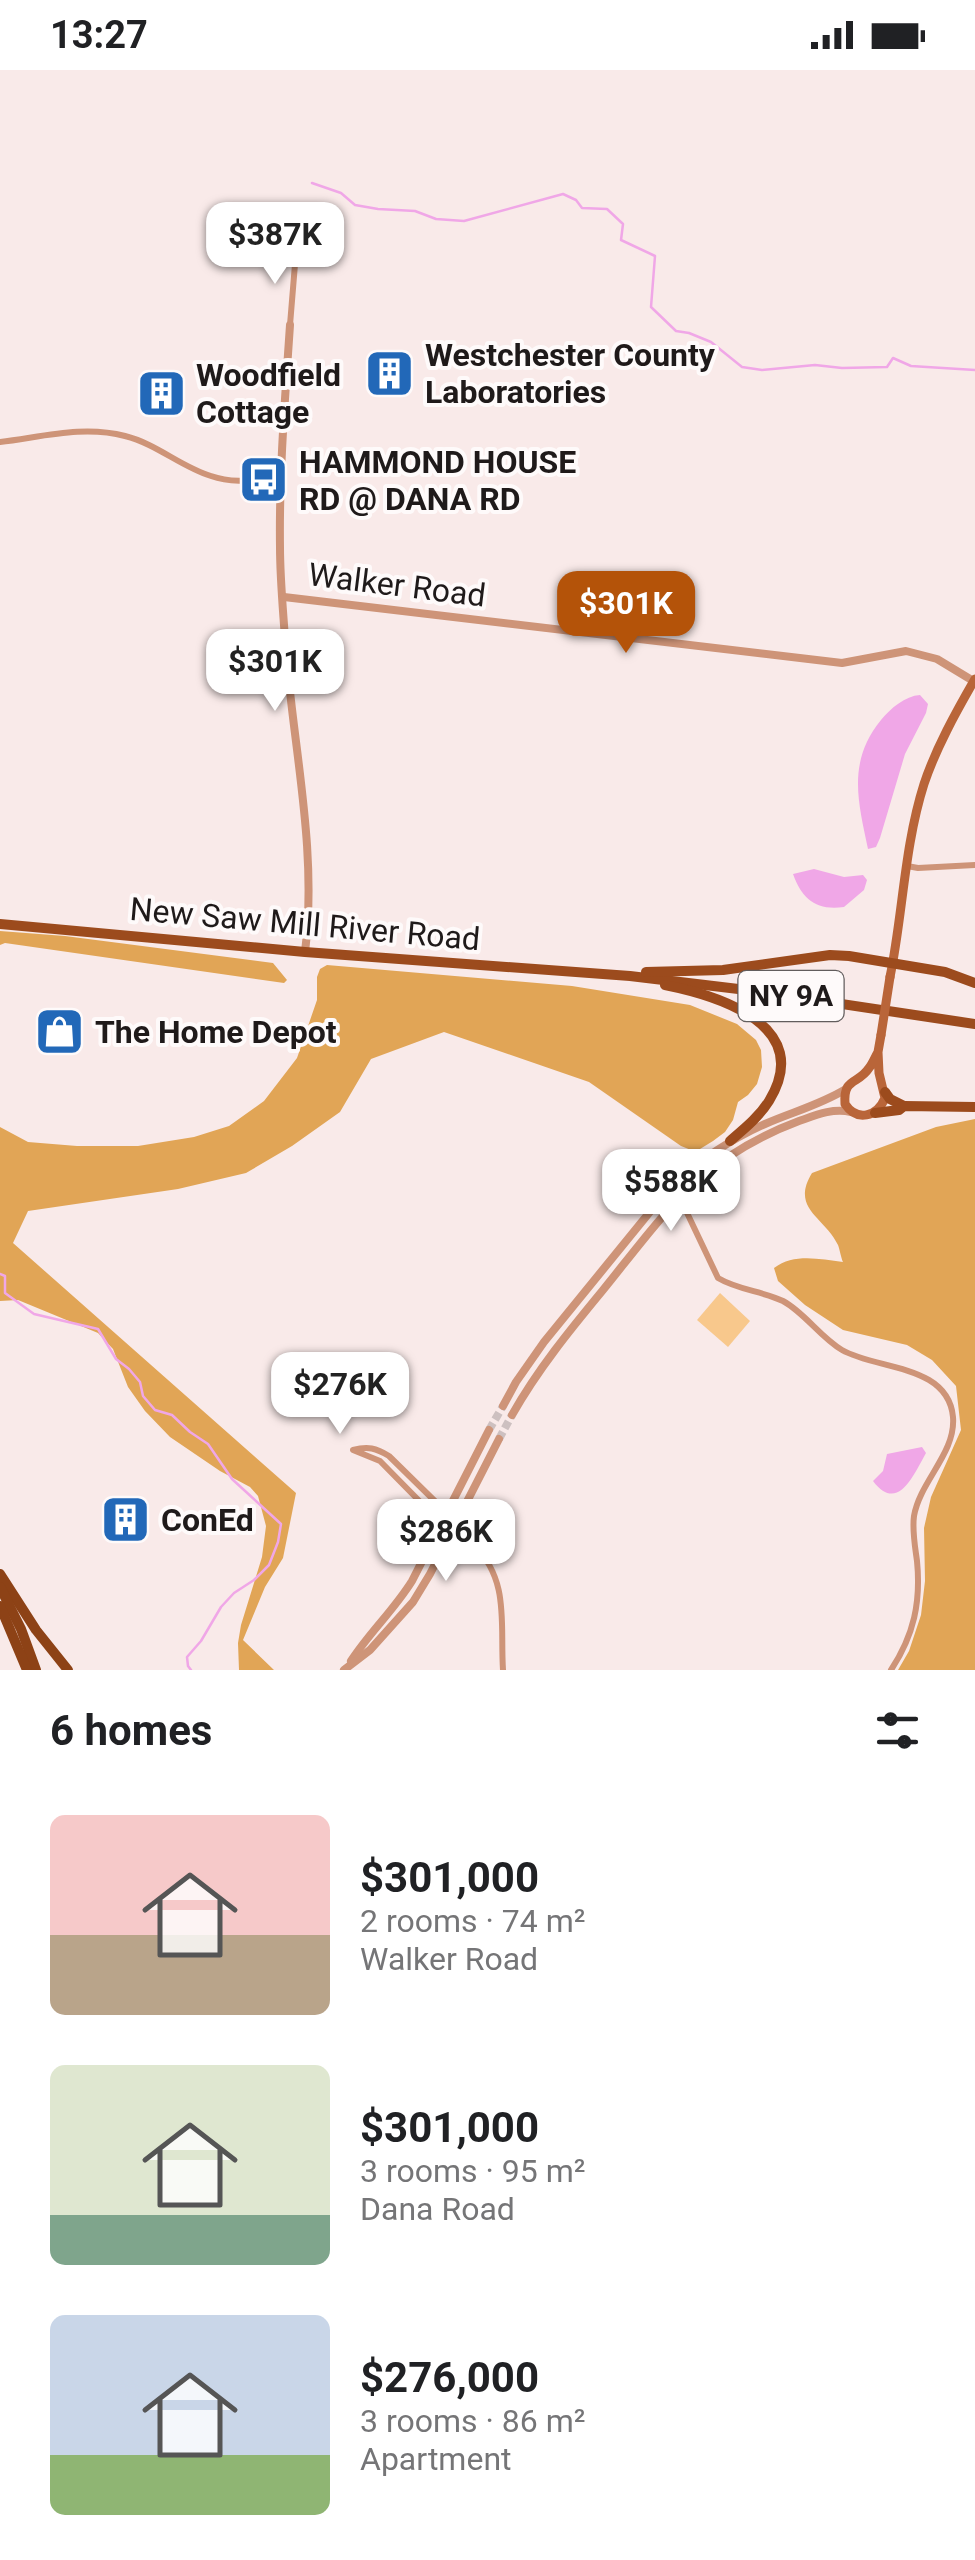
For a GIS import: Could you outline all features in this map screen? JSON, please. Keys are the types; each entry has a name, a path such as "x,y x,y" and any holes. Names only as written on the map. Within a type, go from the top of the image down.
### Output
{"highway":[{"path":"0,1574 68,1670"},
{"path":"0,1588 36,1670"},
{"path":"0,1606 27,1670"}],"main road":[{"path":"904,1106 865,1116 851,1112 844,1099 852,1080 868,1071 878,1052 911,834 924,784 974,681"},
{"name":"New Saw Mill River Road","path":"0,924 305,952 605,973"},
{"path":"605,973 723,970 830,955 945,972 975,982"},
{"path":"605,973 702,993 753,1017 766,1029 780,1057 776,1088 756,1118 730,1141"},
{"name":"NY 9A","path":"605,973 975,1024"},
{"path":"875,1112 882,1104 883,1087 878,1052"},
{"path":"860,1077 868,1077 904,1106 975,1107"}],"street":[{"path":"296,252 280,551 308,867 305,952"},
{"path":"0,442 74,431 109,433 140,441 221,480 282,479"},
{"name":"Walker Road","path":"284,598 842,664 906,652 937,660 974,681"},
{"path":"907,866 975,865"},
{"path":"503,1406 544,1342 671,1186 730,1141 846,1089"},
{"path":"512,1415 556,1347 680,1196 719,1162 762,1136 825,1112 851,1112"},
{"path":"671,1186 680,1196 718,1278 782,1301 840,1349 923,1377 942,1390 948,1402 952,1432 925,1484 914,1518 918,1607 907,1641 891,1670"},
{"path":"347,1668 400,1600 489,1430"},
{"path":"347,1668 400,1618 430,1574 499,1439"},
{"path":"454,1527 442,1524 380,1461 352,1450 366,1447 389,1456 487,1558 499,1585 503,1670"}],"shaded area":[{"path":"920,695 928,704 926,713 905,754 880,838 876,847 868,849 858,782 863,751 889,711"},
{"path":"814,869 844,877 863,875 867,880 864,890 844,907 818,905 801,890 793,874"},
{"path":"0,931 273,963 287,980 284,983 0,945"},
{"path":"327,965 572,986 690,1005 737,1024 756,1040 762,1067 757,1084 738,1102 725,1132 700,1149 691,1150 589,1082 444,1032 371,1059 340,1112 246,1173 178,1189 28,1211 13,1243 296,1493 283,1558 265,1587 243,1640 274,1670 239,1670 241,1625 262,1557 266,1526 258,1496 250,1487 170,1437 128,1387 113,1349 98,1333 18,1300 0,1301 0,1127 28,1142 138,1146 194,1137 229,1126 264,1101 297,1058 317,1000 317,977"},
{"path":"975,1119 975,1670 898,1670 921,1615 924,1528 931,1497 961,1430 956,1386 932,1360 907,1345 843,1330 778,1281 774,1268 798,1259 843,1262 832,1235 807,1204 806,1185 812,1173 936,1127"},
{"path":"720,1293 750,1321 728,1347 697,1320"},
{"path":"922,1447 926,1453 911,1480 898,1492 890,1494 873,1481 883,1471 887,1454"}],"waterway":[{"path":"312,183 341,193 355,205 415,211 436,219 464,221 563,194 582,208 607,209 623,224 621,240 655,256 651,307 676,331 711,342 742,367 887,367 893,358 911,366 975,370"},
{"path":"0,1274 5,1276 5,1293 34,1314 98,1329 116,1359 140,1382 143,1396 155,1410 172,1415 208,1444 232,1479 281,1524 269,1565 221,1607 187,1657 191,1670"}],"tunnel":[{"path":"489,1430 503,1406"},
{"path":"499,1439 512,1415"}],"place":[{"name":"Westchester County Laboratories","path":"390,373"},
{"name":"Woodfield Cottage","path":"161,393"},
{"name":"HAMMOND HOUSE RD @ DANA RD","path":"264,480"},
{"name":"The Home Depot","path":"60,1032"},
{"name":"ConEd","path":"126,1520"}]}
